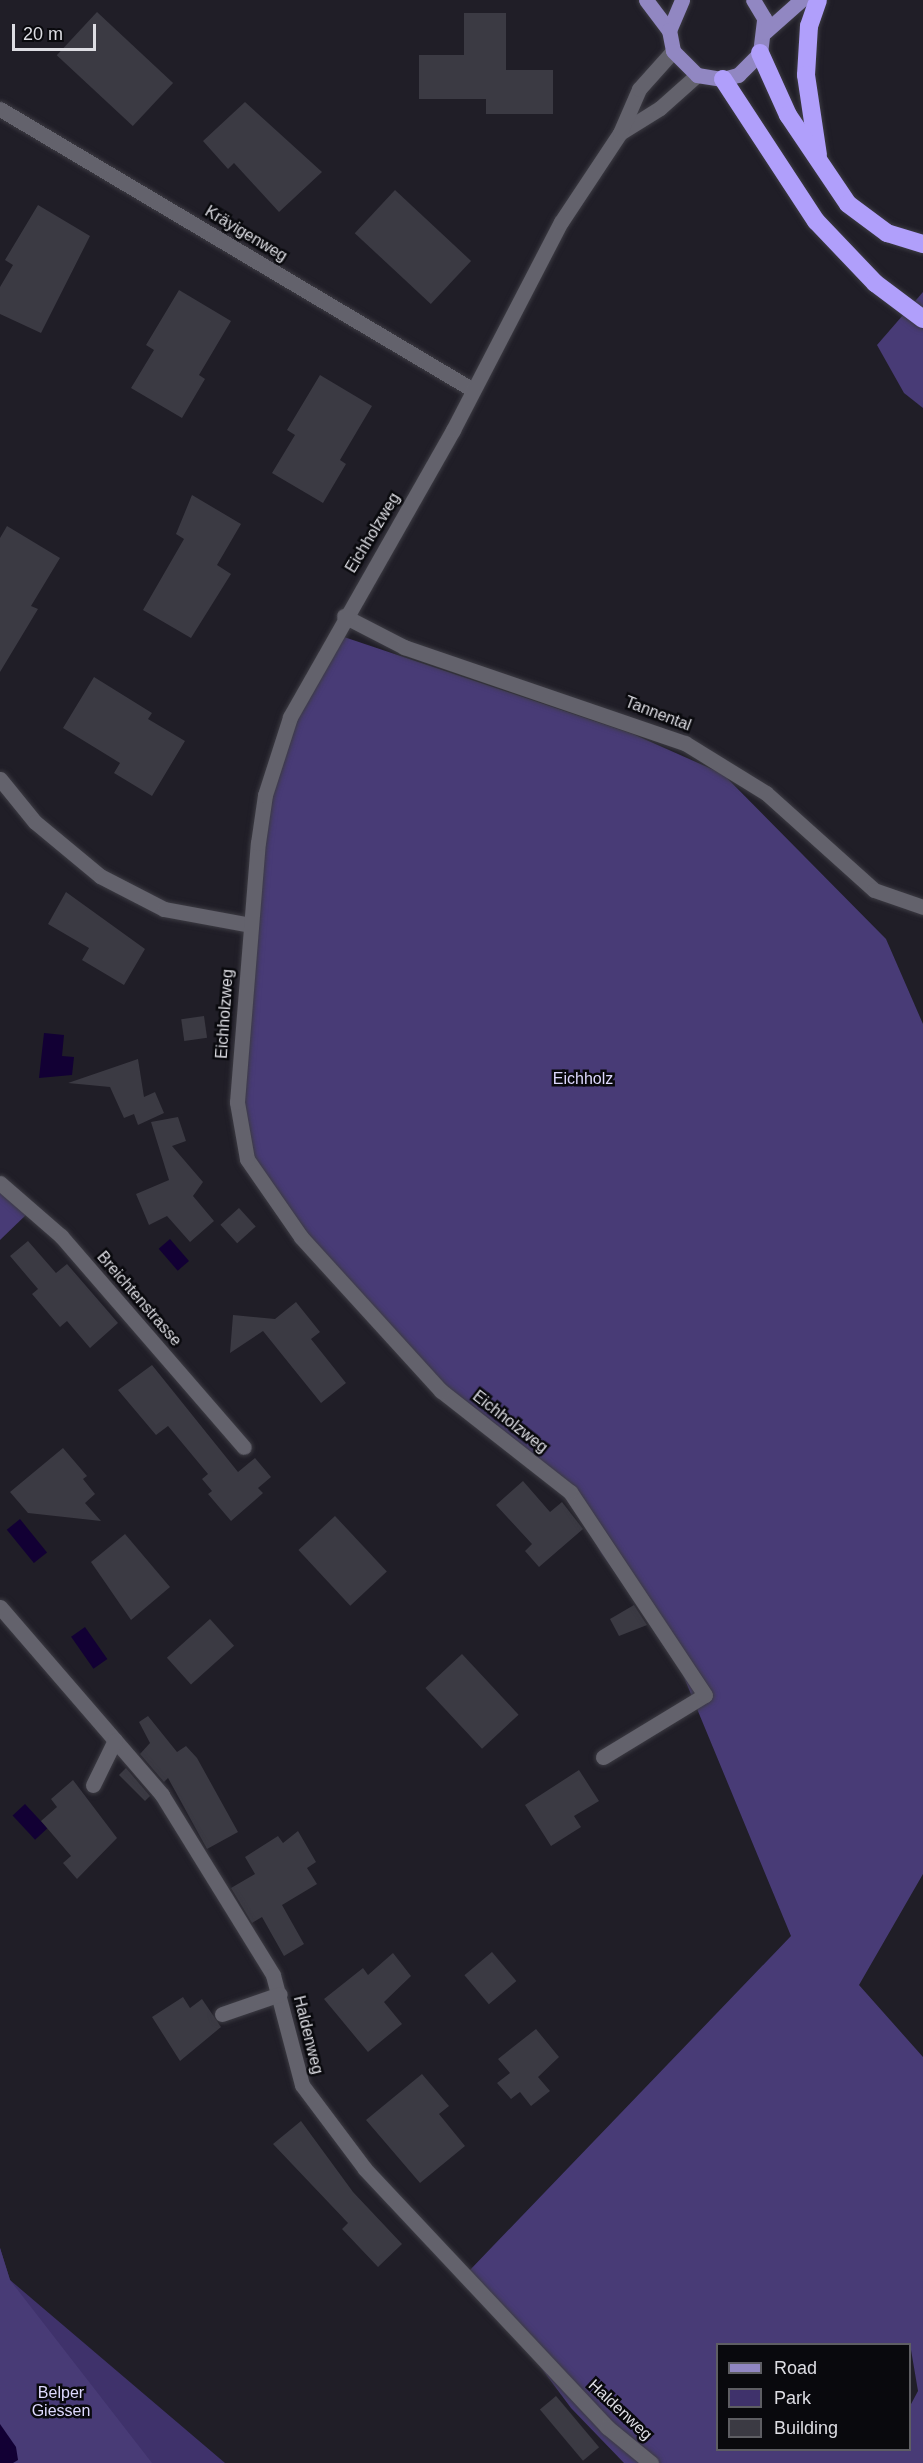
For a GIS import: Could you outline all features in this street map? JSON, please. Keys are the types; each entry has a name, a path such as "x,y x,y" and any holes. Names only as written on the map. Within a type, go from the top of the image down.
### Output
{"highway":[{"path":"818,0 809,26 806,75 820,165"},
{"path":"760,53 788,115 820,165 866,221 923,244"},
{"path":"723,79 816,221 875,283 923,319"}],"main road":[{"path":"646,0 669,30 673,51 697,75 723,79 738,75 760,53 765,32 753,0"},
{"path":"669,30 682,0"},
{"path":"765,32 801,0"}],"street":[{"name":"Eichholzweg","path":"603,1756 705,1695 570,1492 441,1391 308,1245 255,1174 241,1145 237,1102 250,925 265,795 276,753 344,616 473,390 561,222 620,133 639,89 673,51"},
{"name":"Eichholzweg","path":"620,133 660,108 697,75"},
{"name":"Kräyigenweg","path":"0,109 473,390"},
{"name":"Tannental","path":"344,616 404,647 686,743 766,793 874,890 923,907"},
{"path":"2,786 35,822 100,876 165,909 250,925"},
{"name":"Breichtenstrasse","path":"0,1183 61,1236 244,1447"},
{"name":"Haldenweg","path":"0,1607 162,1795 280,1994 302,2085 365,2169 607,2427 651,2463"},
{"path":"93,1785 115,1740"},
{"path":"222,2014 280,1994"}],"green space":[{"path":"923,292 923,408 904,393 877,345"},
{"name":"Eichholz","path":"341,636 633,734 723,774 886,939 923,1024 923,1874 859,1985 923,2057 923,2463 624,2463 571,2408 469,2271 791,1936 676,1658 601,1553 571,1496 474,1418 297,1239 251,1158 241,1105 268,800 282,747"},
{"path":"0,1185 28,1213 0,1240"},
{"name":"Belper Giessen","path":"0,2248 10,2280 225,2463 0,2463"},
{"name":"Belper Giessen","path":"0,2248 10,2280 152,2463 0,2463"}],"shaded area":[{"path":"44,1033 64,1035 62,1056 74,1057 72,1075 39,1078"},
{"path":"170,1239 189,1261 178,1271 159,1249"},
{"path":"20,1519 47,1552 34,1563 7,1530"},
{"path":"85,1627 107,1659 93,1669 71,1637"},
{"path":"25,1804 48,1828 35,1840 13,1816"},
{"path":"0,2424 16,2447 18,2460 13,2463 0,2463"}],"building":[{"path":"97,12 173,83 133,126 57,55"},
{"path":"464,13 506,13 506,70 553,70 553,114 486,114 486,99 419,99 419,55 464,55"},
{"path":"245,102 322,172 279,212 234,163 228,169 203,141"},
{"path":"395,190 471,261 431,304 355,233"},
{"path":"38,205 90,236 41,333 0,314 0,287 13,265 5,260"},
{"path":"179,290 231,321 199,375 205,379 182,418 131,388 154,350 146,345"},
{"path":"320,375 372,406 340,460 346,464 323,503 272,473 295,435 287,430"},
{"path":"192,495 241,524 217,565 231,574 191,638 143,610 184,539 176,534"},
{"path":"7,526 60,558 31,606 38,609 0,672 0,538"},
{"path":"94,677 152,713 148,719 185,741 152,796 114,773 120,763 63,728"},
{"path":"66,892 145,949 124,985 82,960 89,948 48,924"},
{"path":"204,1016 207,1038 184,1041 181,1019"},
{"path":"138,1059 144,1097 155,1092 164,1113 138,1125 134,1114 124,1118 110,1087 68,1083"},
{"path":"178,1117 186,1141 172,1146 203,1182 193,1196 214,1221 190,1242 167,1216 149,1225 136,1194 169,1180 151,1122"},
{"path":"239,1208 256,1227 237,1243 220,1225"},
{"path":"28,1241 56,1273 67,1264 118,1323 90,1348 67,1321 60,1327 32,1294 38,1289 10,1256"},
{"path":"296,1302 320,1332 311,1339 346,1383 321,1403 263,1331 230,1353 233,1315 275,1319"},
{"path":"152,1365 238,1472 255,1458 271,1477 258,1488 263,1493 231,1521 208,1494 212,1491 202,1479 208,1474 168,1426 156,1435 118,1390"},
{"path":"63,1448 87,1476 83,1479 95,1494 85,1503 101,1521 28,1513 10,1492"},
{"path":"523,1481 550,1512 562,1502 583,1529 539,1567 525,1551 532,1544 496,1505"},
{"path":"335,1516 387,1572 350,1606 298,1550"},
{"path":"125,1534 170,1587 131,1620 91,1562"},
{"path":"634,1605 647,1625 619,1636 610,1619"},
{"path":"210,1619 234,1646 191,1685 167,1658"},
{"path":"462,1654 519,1715 482,1749 425,1688"},
{"path":"148,1716 177,1752 186,1746 197,1758 238,1832 207,1849 168,1778 164,1782 140,1754 150,1743 139,1722"},
{"path":"126,1768 150,1796 145,1801 119,1775"},
{"path":"579,1770 599,1801 574,1816 581,1827 551,1846 525,1805"},
{"path":"73,1780 117,1838 77,1879 63,1863 71,1856 41,1821 57,1807 51,1799"},
{"path":"298,1831 316,1862 307,1868 317,1884 282,1905 304,1944 284,1956 262,1917 252,1923 231,1888 255,1874 245,1857 278,1836 283,1843"},
{"path":"492,1952 516,1981 489,2004 464,1975"},
{"path":"393,1953 411,1976 384,2002 402,2024 368,2052 324,1999 363,1968 368,1975"},
{"path":"183,1997 190,2008 202,1999 221,2027 180,2061 152,2017"},
{"path":"536,2029 559,2057 538,2077 550,2091 531,2106 520,2092 511,2099 497,2083 510,2073 498,2059"},
{"path":"422,2074 449,2106 439,2114 465,2146 420,2183 366,2120"},
{"path":"301,2121 353,2192 402,2244 378,2267 342,2229 348,2223 273,2144"},
{"path":"556,2396 599,2447 583,2461 540,2409"}]}
